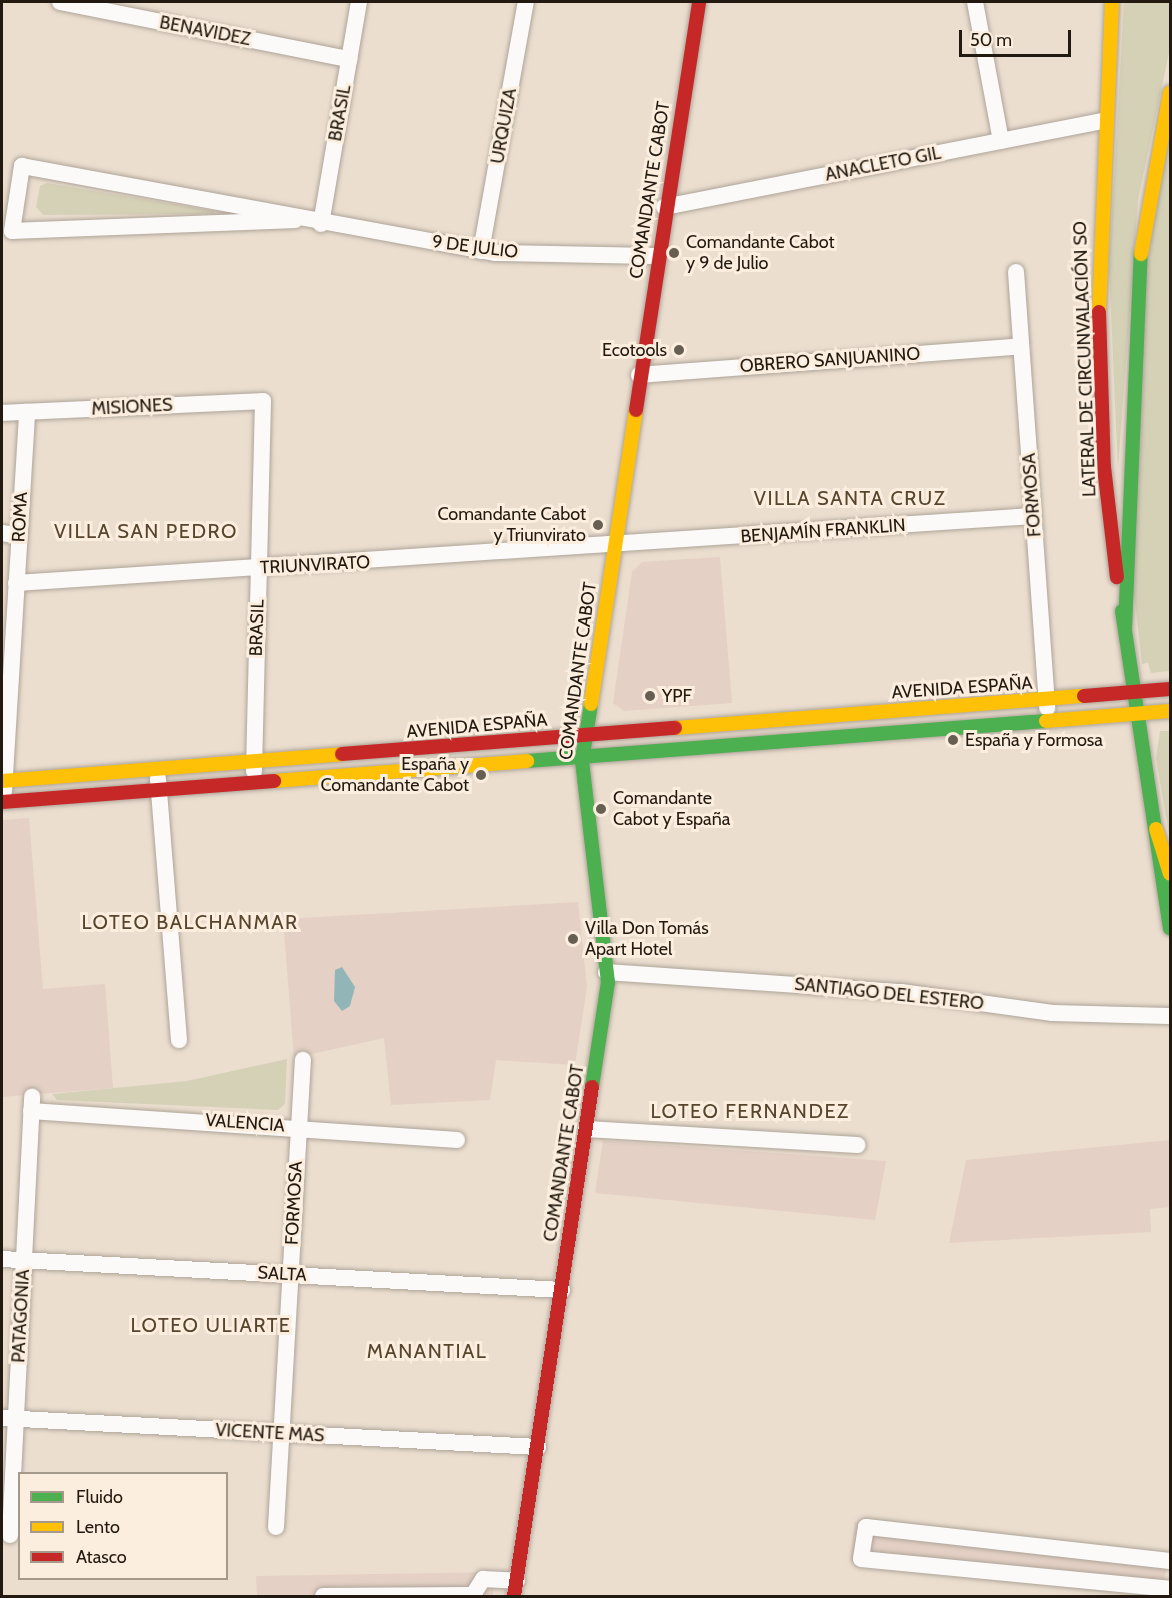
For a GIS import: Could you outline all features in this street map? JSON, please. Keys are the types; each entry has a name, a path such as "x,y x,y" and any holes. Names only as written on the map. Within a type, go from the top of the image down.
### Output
{"main road":[{"name":"COMANDANTE CABOT","path":"516,1589 586,1129 606,972 582,755 664,207 699,2"},
{"name":"LATERAL DE CIRCUNVALACIÓN SO","path":"1112,2 1102,121 1098,261 1104,455 1134,693 1156,829"},
{"path":"1125,628 1137,276 1170,93"},
{"name":"AVENIDA ESPAÑA","path":"3,781 1170,689"},
{"name":"AVENIDA ESPAÑA","path":"2,802 1048,718 1170,711"},
{"path":"1156,829 1170,874"},
{"path":"1156,829 1170,928"}],"street":[{"name":"BENAVIDEZ","path":"60,2 349,59"},
{"name":"BRASIL","path":"321,224 359,2"},
{"name":"URQUIZA","path":"481,250 526,2"},
{"path":"975,2 1001,141"},
{"name":"ANACLETO GIL","path":"664,207 1102,121"},
{"name":"9 DE JULIO","path":"295,220 12,231 22,166 295,220 481,250 657,256"},
{"name":"FORMOSA","path":"1016,272 1048,718"},
{"name":"OBRERO SANJUANINO","path":"639,375 1021,346"},
{"name":"BRASIL","path":"253,783 263,401"},
{"name":"MISIONES","path":"2,413 263,401"},
{"name":"ROMA","path":"2,802 8,612 16,583 27,412"},
{"name":"BENJAMÍN FRANKLIN","path":"613,547 1033,516"},
{"path":"2,533 19,536"},
{"name":"TRIUNVIRATO","path":"16,583 613,547"},
{"path":"157,769 179,1040"},
{"name":"SANTIAGO DEL ESTERO","path":"606,972 900,992 1053,1013 1170,1016"},
{"name":"FORMOSA","path":"276,1527 303,1060"},
{"name":"VALENCIA","path":"32,1104 457,1140"},
{"name":"PATAGONIA","path":"10,1535 17,1511 9,1418 24,1260 32,1104"},
{"path":"586,1129 858,1145"},
{"name":"SALTA","path":"2,1259 562,1290"},
{"name":"VICENTE MAS","path":"9,1418 538,1447"},
{"path":"1170,1561 866,1527 861,1559 1170,1589"},
{"path":"323,1596 473,1595 483,1580 516,1589"}],"shaded area":[{"path":"1124,2 1170,2 1170,48 1138,200 1118,469 1109,269"},
{"path":"1170,130 1170,671 1151,673 1148,663 1142,664 1130,558 1144,268"},
{"path":"47,183 214,211 214,214 43,215 36,207 40,186"},
{"path":"720,557 732,703 624,711 613,703 632,572 642,562"},
{"path":"1160,731 1170,731 1170,840 1156,758"},
{"path":"29,818 43,989 105,984 113,1088 2,1097 2,820"},
{"path":"578,902 587,987 575,1065 496,1060 490,1100 391,1105 384,1038 294,1058 283,919"},
{"path":"287,1059 285,1104 278,1110 57,1100 52,1094 187,1081"},
{"path":"1170,1140 1170,1207 1150,1209 1151,1232 949,1243 966,1160"},
{"path":"603,1141 886,1161 875,1220 595,1193"},
{"path":"855,1522 1169,1555 1162,1591 1083,1582 1083,1589 850,1561"},
{"path":"498,1572 492,1596 257,1596 256,1576"}],"water":[{"path":"342,967 355,987 350,1006 342,1011 334,1001 335,970"}],"traffic: fast":[{"path":"1125,628 1141,254"},
{"path":"1122,611 1170,928"},
{"path":"591,704 582,761 608,982 592,1087"},
{"path":"527,761 1046,721"}],"traffic: slow":[{"path":"1099,312 1112,2"},
{"path":"1141,254 1170,93"},
{"path":"591,704 636,410"},
{"path":"675,728 1084,696"},
{"path":"1046,721 1170,711"},
{"path":"2,781 342,754"},
{"path":"274,781 527,761"},
{"path":"1156,829 1170,874"}],"traffic: jam":[{"path":"636,410 699,2"},
{"path":"1099,312 1104,467 1117,577"},
{"path":"1084,696 1170,689"},
{"path":"342,754 675,728"},
{"path":"2,802 274,781"},
{"path":"514,1596 592,1087"}],"place":[{"name":"Comandante Cabot y 9 de Julio","path":"674,253"},
{"name":"Ecotools","path":"679,350"},
{"name":"Comandante Cabot y Triunvirato","path":"598,525"},
{"name":"YPF","path":"650,696"},
{"name":"España y Formosa","path":"953,740"},
{"name":"España y Comandante Cabot","path":"481,775"},
{"name":"Comandante Cabot y España","path":"601,809"},
{"name":"Villa Don Tomás Apart Hotel","path":"573,939"}],"district":[{"name":"VILLA SANTA CRUZ","path":"850,498"},
{"name":"VILLA SAN PEDRO","path":"146,531"},
{"name":"LOTEO BALCHANMAR","path":"190,922"},
{"name":"LOTEO FERNANDEZ","path":"750,1111"},
{"name":"LOTEO ULIARTE","path":"211,1325"},
{"name":"MANANTIAL","path":"427,1351"}]}
